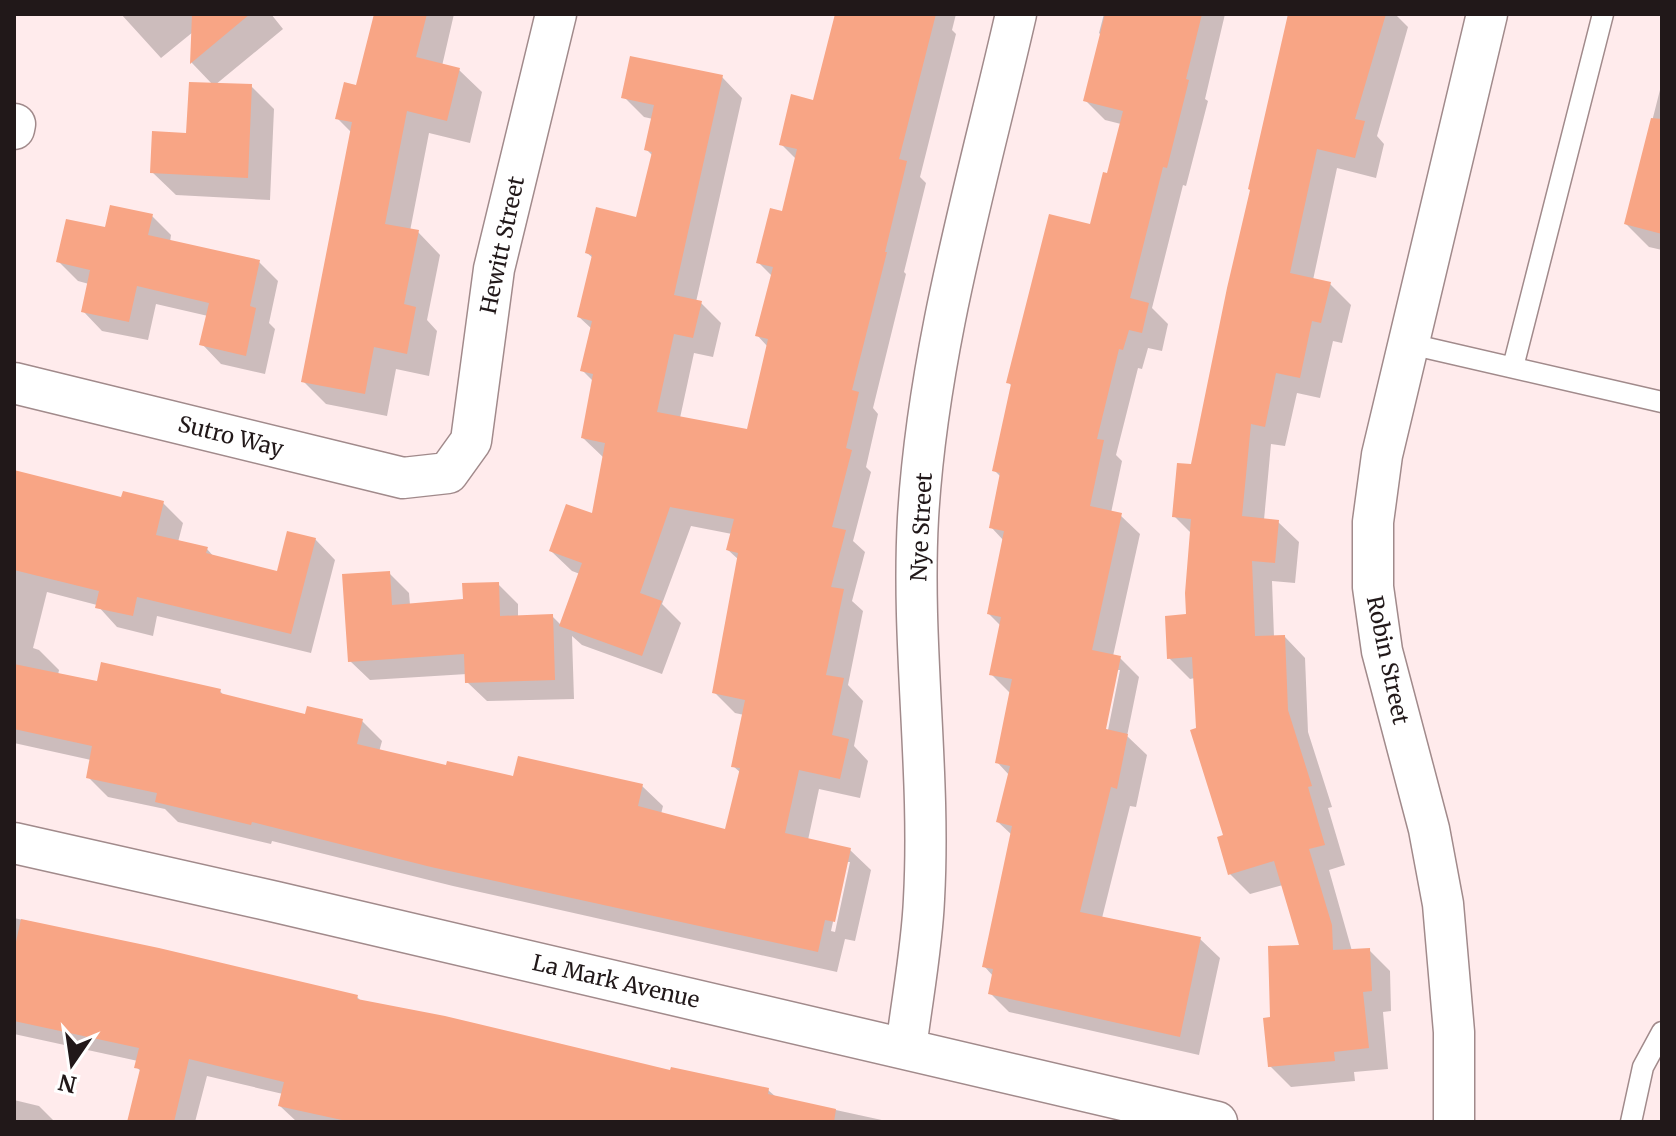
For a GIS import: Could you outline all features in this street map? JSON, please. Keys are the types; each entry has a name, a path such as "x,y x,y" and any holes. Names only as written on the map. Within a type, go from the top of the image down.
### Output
{"street":[{"name":"Hewitt Street","path":"448,473 471,441 494,269 556,14"},
{"name":"Nye Street","path":"906,1049 924,899 924,776 917,654 918,518 935,365 1016,14"},
{"name":"Robin Street","path":"1454,1122 1454,1032 1443,904 1429,829 1382,651 1373,587 1373,522 1382,455 1487,14"},
{"name":"Sutro Way","path":"14,383 403,478 448,473"},
{"name":"La Mark Avenue","path":"14,843 1217,1122"}],"lane":[{"path":"1513,367 1603,14"},
{"path":"1410,344 1662,402"},
{"path":"1631,1122 1643,1067 1662,1032"}],"building":[{"path":"192,14 250,14 190,64"},
{"path":"374,14 427,14 416,57 460,68 447,121 407,111 385,224 419,230 404,304 416,307 407,354 374,347 365,394 301,382 352,122 335,119 344,82 356,85"},
{"path":"835,14 936,14 899,159 907,161 852,390 859,392 846,448 852,450 832,527 846,530 831,587 844,589 826,675 844,678 832,735 849,739 840,779 799,770 785,833 851,848 835,922 825,920 818,952 431,867 252,822 251,825 155,802 157,793 86,778 92,746 14,729 14,664 97,681 101,662 221,689 220,693 305,714 307,706 363,719 357,744 446,765 447,761 513,776 518,756 643,784 638,806 725,829 740,768 731,767 745,700 712,693 738,553 726,550 734,519 670,507 640,593 662,601 642,656 559,626 582,563 549,551 566,504 592,513 605,443 581,438 593,374 580,371 592,321 577,317 592,255 585,253 596,207 636,217 652,152 644,150 654,105 621,98 630,56 723,75 674,295 702,301 693,338 674,334 657,412 747,429 768,339 755,336 773,267 756,263 770,208 782,211 797,149 779,145 791,94 813,100"},
{"path":"1105,14 1202,14 1167,168 1163,167 1130,298 1149,303 1142,333 1129,330 1123,350 1119,349 1097,439 1104,440 1090,506 1122,513 1092,650 1121,656 1106,729 1128,734 1117,789 1111,787 1080,912 1201,937 1180,1037 988,994 993,969 982,967 1012,826 996,822 1010,766 995,763 1012,679 989,675 1001,617 987,614 1004,531 989,528 1000,473 992,471 1011,384 1006,383 1049,214 1090,224 1123,111 1083,101"},
{"path":"1288,14 1386,14 1355,119 1365,121 1355,158 1317,149 1290,273 1331,282 1321,323 1312,321 1300,378 1276,373 1265,427 1251,424 1242,516 1279,520 1275,563 1252,561 1255,636 1285,635 1288,710 1312,786 1308,787 1325,845 1309,849 1332,925 1333,950 1370,948 1372,991 1363,992 1369,1048 1334,1052 1335,1061 1268,1067 1263,1018 1270,1017 1268,946 1299,945 1274,861 1228,875 1217,837 1223,835 1190,730 1196,728 1192,657 1167,659 1165,616 1186,614 1191,519 1172,517 1177,463 1191,464"},
{"path":"189,82 252,84 248,178 150,173 152,131 186,133"},
{"path":"1651,118 1662,119 1662,234 1624,224"},
{"path":"110,205 153,214 148,235 260,260 250,306 256,308 246,356 199,345 209,303 137,286 129,322 81,312 90,270 56,262 66,219 105,227"},
{"path":"14,470 121,497 123,491 164,501 156,535 208,547 206,553 277,571 287,531 316,538 291,634 137,597 133,616 95,608 99,591 14,570"},
{"path":"390,571 392,605 463,599 462,583 499,582 500,616 553,614 555,680 465,683 464,654 348,662 342,574"},
{"path":"21,919 159,948 358,995 357,999 445,1016 670,1070 671,1067 769,1088 768,1094 836,1109 834,1122 351,1122 278,1106 284,1082 189,1059 174,1122 127,1122 140,1069 134,1068 139,1048 14,1021 14,951"}]}
